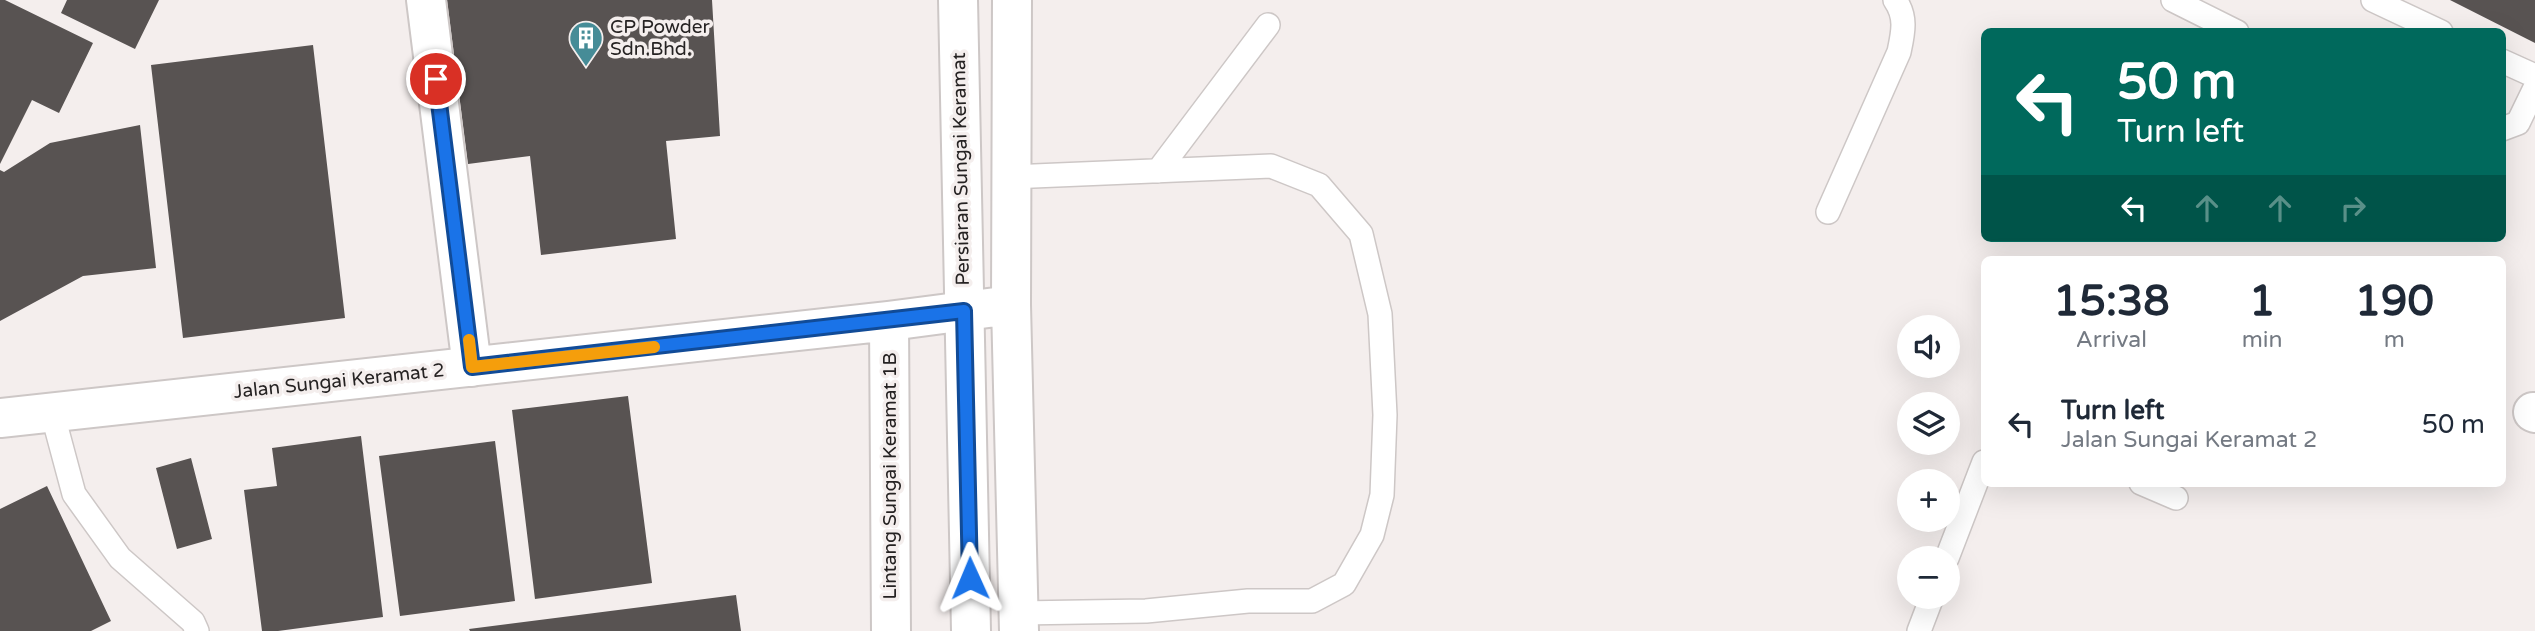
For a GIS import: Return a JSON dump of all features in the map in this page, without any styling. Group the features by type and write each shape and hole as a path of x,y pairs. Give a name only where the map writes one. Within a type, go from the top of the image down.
{"street":[{"path":"426,0 472,367"},
{"name":"Persiaran Sungai Keramat","path":"958,0 971,631"},
{"path":"1012,0 1011,304 1019,622"},
{"name":"Jalan Sungai Keramat 2","path":"0,418 889,321 1011,304"},
{"name":"Lintang Sungai Keramat 1B","path":"889,321 891,631"}],"lane":[{"path":"1828,212 1899,52 1904,25 1901,8 1895,0"},
{"path":"2173,0 2229,28"},
{"path":"2374,0 2433,28"},
{"path":"1158,171 1268,25"},
{"path":"2506,63 2535,76"},
{"path":"2506,128 2518,123 2535,88"},
{"path":"1012,177 1271,166 1319,185 1360,234 1380,314 1384,402 1382,495 1372,535 1344,584 1312,601 1248,601 1019,622"},
{"path":"52,412 74,494 120,558 193,622 197,631"},
{"path":"1952,546 1981,470"},
{"path":"2150,487 2176,498"},
{"path":"1919,631 1927,609"}],"building":[{"path":"0,0 93,43 59,113 32,100 0,164"},
{"path":"67,0 159,0 135,49 61,13"},
{"name":"CP Powder Sdn.Bhd.","path":"447,0 712,0 720,136 666,141 676,239 541,255 530,156 468,164"},
{"path":"2450,0 2535,0 2535,43"},
{"path":"313,45 345,318 183,338 151,65"},
{"path":"140,125 156,268 83,276 0,321 0,170 4,172 50,143"},
{"path":"628,396 652,583 535,599 512,410"},
{"path":"361,436 383,617 262,631 244,490 277,486 272,448"},
{"path":"495,441 515,601 400,616 379,456"},
{"path":"191,458 212,539 177,549 156,468"},
{"path":"47,486 111,621 91,631 0,631 0,509"},
{"path":"736,595 741,631 469,629"}],"slow traffic":[{"path":"469,340 472,367 654,347"}],"place":[{"name":"CP Powder Sdn.Bhd.","path":"586,68"}],"route":[{"path":"436,79 472,367 964,311 970,578"}]}
